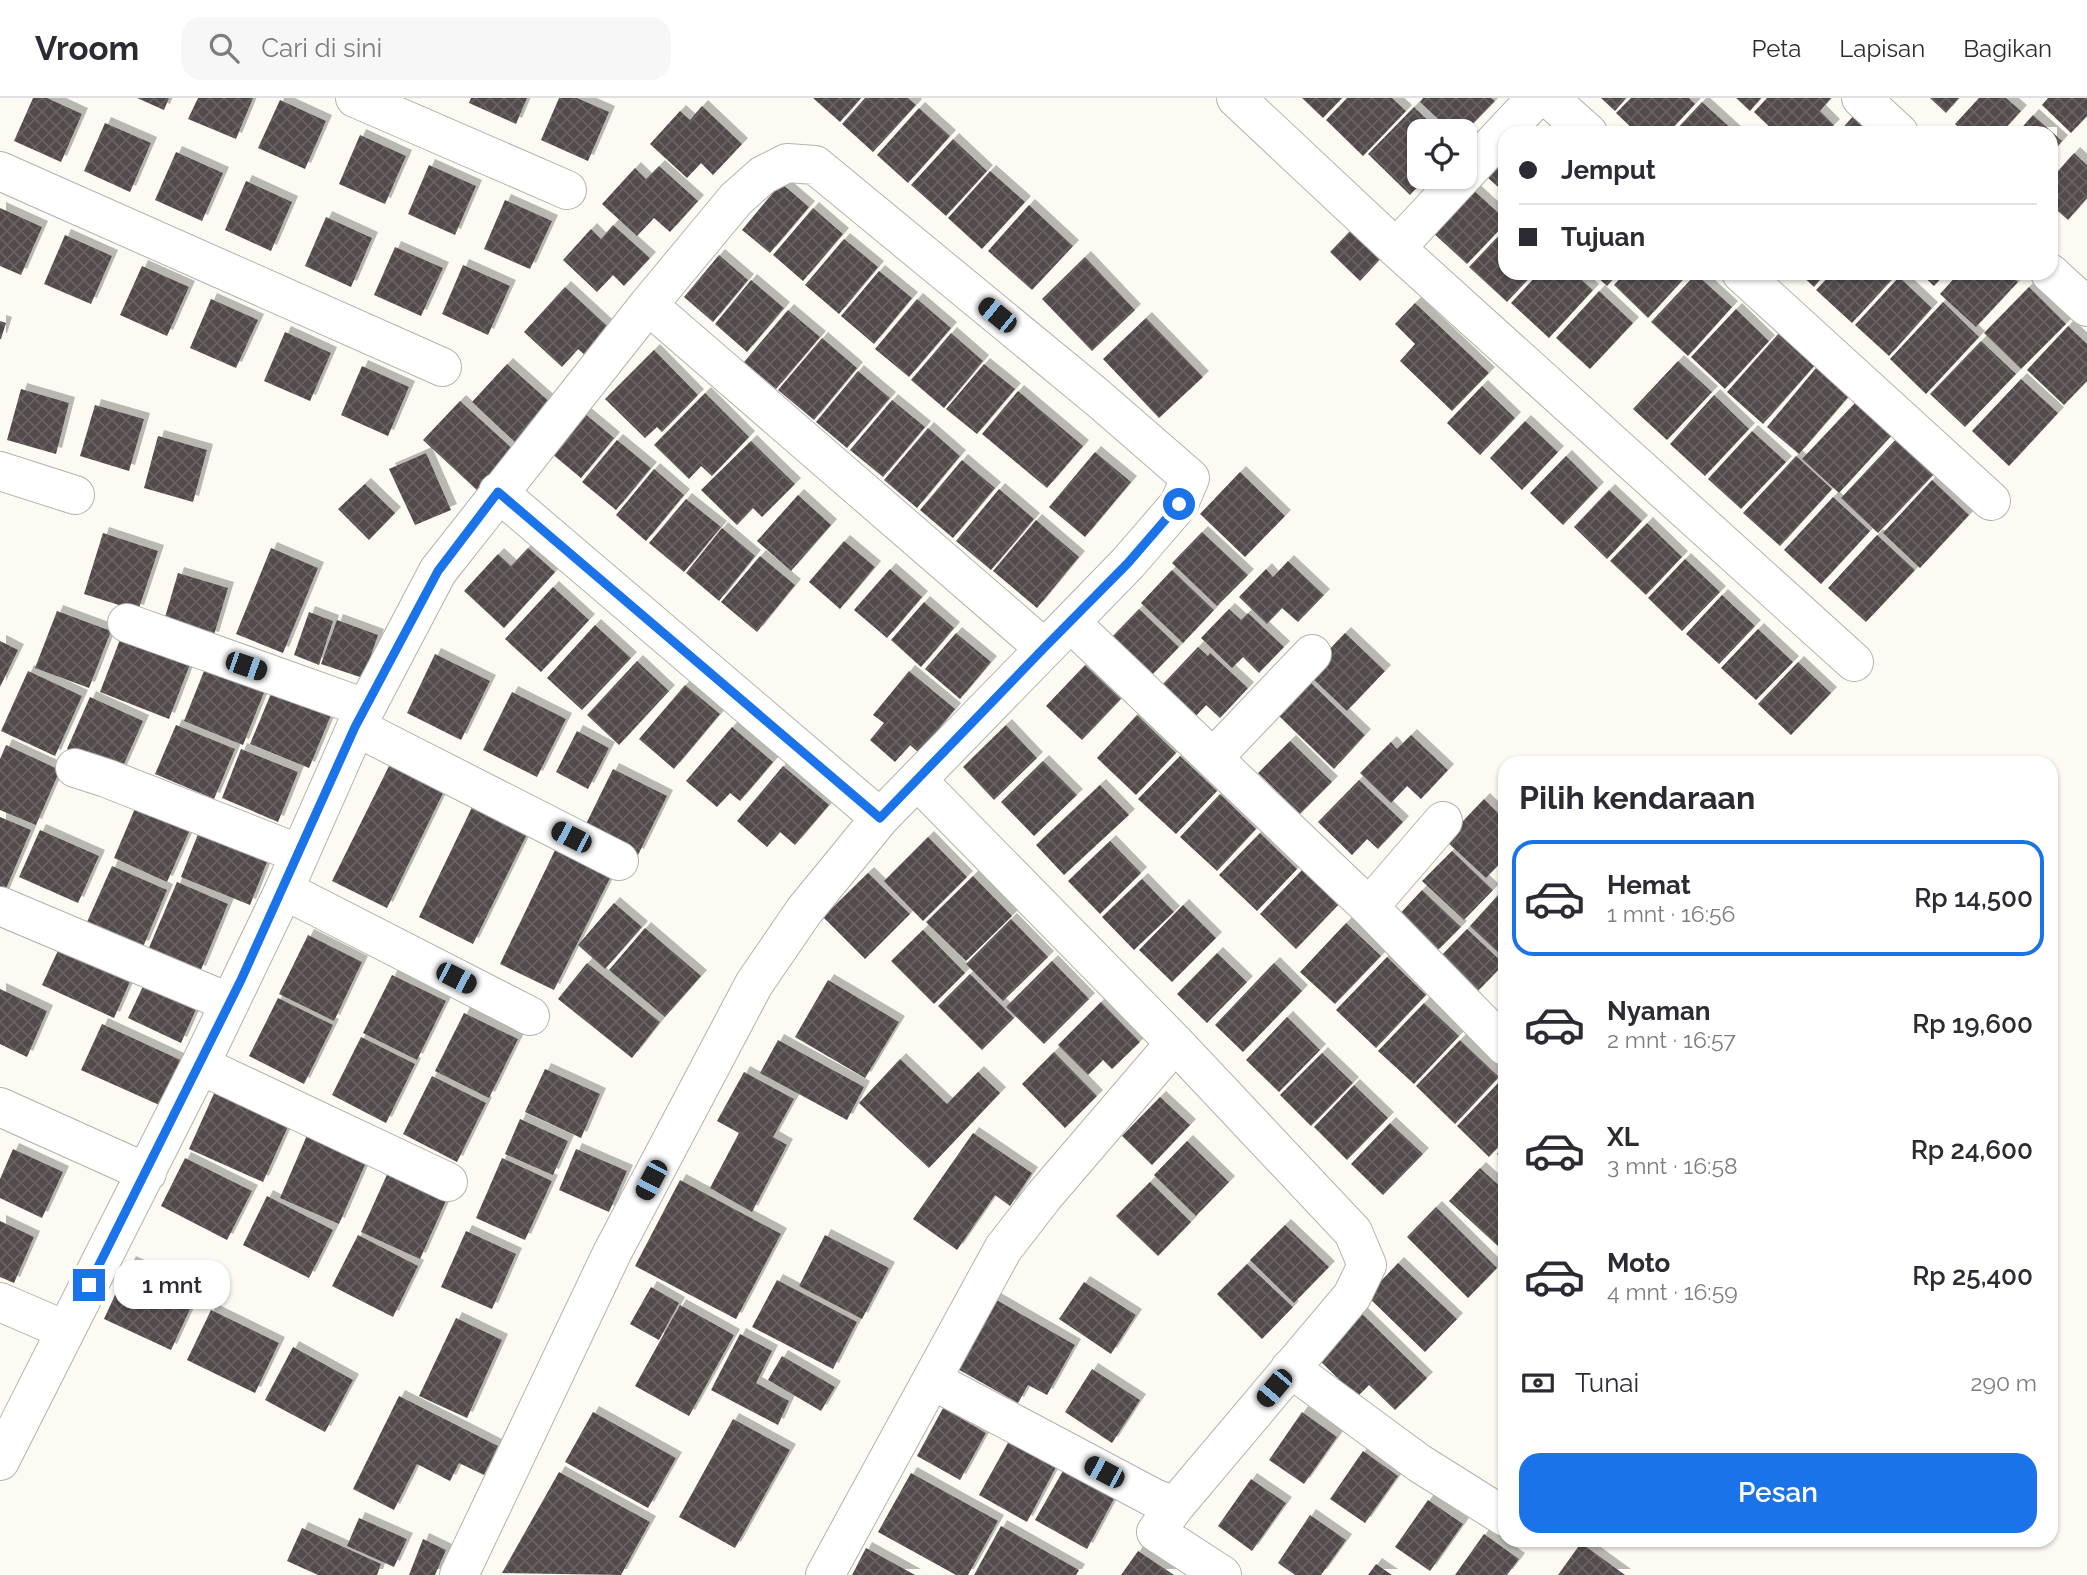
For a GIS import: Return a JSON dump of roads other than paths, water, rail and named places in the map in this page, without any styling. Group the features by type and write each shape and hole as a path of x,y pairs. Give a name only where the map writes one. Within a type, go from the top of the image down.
{"street":[{"path":"355,98 567,190"},
{"path":"1236,98 1396,248 1854,662"},
{"path":"1510,126 1536,98"},
{"path":"1549,98 1580,126"},
{"path":"1861,98 1891,126"},
{"path":"1477,161 1498,139"},
{"path":"0,1461 200,1065 284,890 360,718 438,571 498,492 736,199 763,175 787,163 815,165 1098,398 1189,478 1179,504 880,818 804,911 754,984 612,1253 459,1575"},
{"path":"0,171 442,367"},
{"path":"1396,248 1451,189"},
{"path":"1749,280 1991,501"},
{"path":"2058,280 2087,307"},
{"path":"648,305 1213,758 1370,907 1498,1039"},
{"path":"0,471 75,495"},
{"path":"498,492 880,818"},
{"path":"127,624 360,718 619,862"},
{"path":"1213,758 1312,654"},
{"path":"75,768 300,854"},
{"path":"918,781 1175,1043 1353,1232 1367,1265 1352,1296 1156,1532 1222,1575"},
{"path":"1370,907 1443,821"},
{"path":"284,890 530,1016"},
{"path":"0,906 230,1003"},
{"path":"825,1575 1003,1249 1044,1196 1175,1043"},
{"path":"200,1065 448,1182"},
{"path":"0,1107 147,1173"},
{"path":"0,1302 65,1330"},
{"path":"1290,1368 1419,1463 1498,1513"},
{"path":"932,1380 1154,1498 1175,1506"}]}
